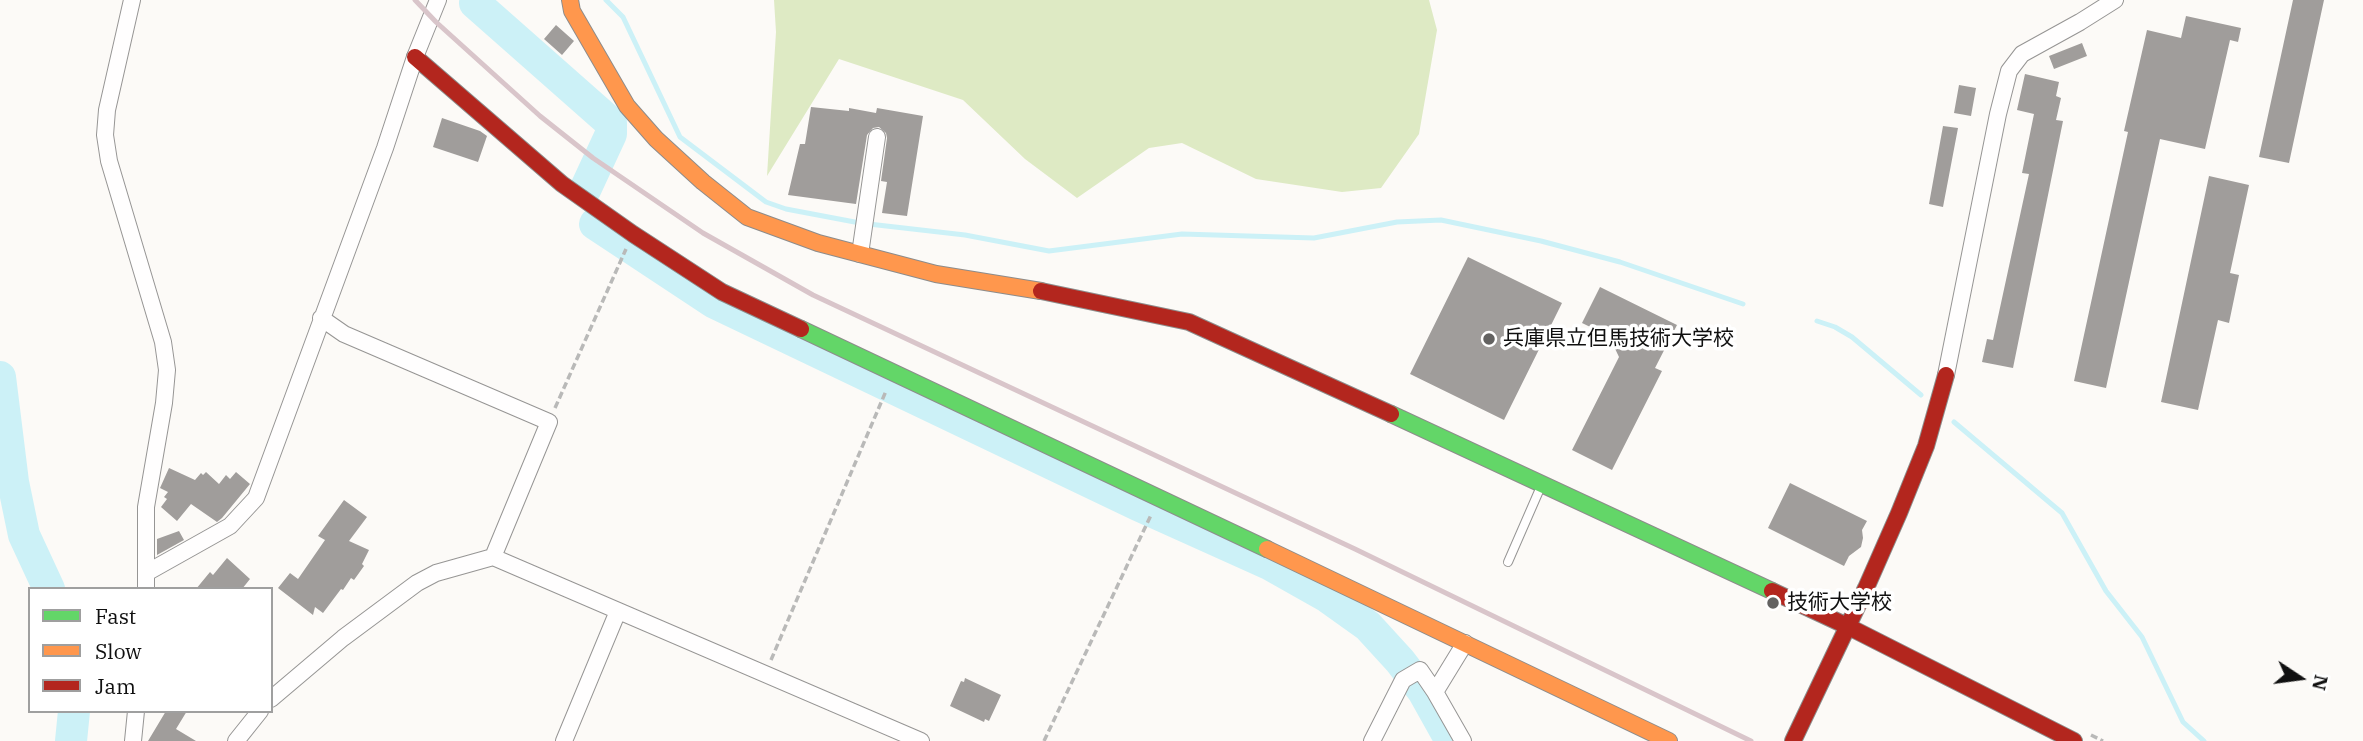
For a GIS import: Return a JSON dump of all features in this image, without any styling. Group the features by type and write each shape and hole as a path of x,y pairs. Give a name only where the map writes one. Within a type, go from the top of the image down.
{"street":[{"path":"132,0 107,110 105,135 109,161 163,342 167,369 164,403 146,507 146,587"},
{"path":"148,572 230,527 257,498 385,148 415,57 438,0"},
{"path":"570,0 572,11 628,106 656,139 747,217 818,243 936,274 1066,295 1189,322 1847,626 2074,741"},
{"path":"1793,741 1871,576 1926,446 1946,374 2009,71 2022,54 2115,0"},
{"path":"415,57 562,184 722,292 1669,741"},
{"path":"860,254 877,136"},
{"path":"321,318 344,334 550,422 494,557"},
{"path":"273,697 343,638 417,583 436,573 494,557 921,741"},
{"path":"564,741 618,611"},
{"path":"1435,692 1465,643"},
{"path":"1372,741 1410,676 1420,670 1463,741"},
{"path":"133,741 136,713"},
{"path":"236,741 258,713"}],"lane":[{"path":"1508,562 1542,484"}],"path":[{"path":"550,422 625,252"},
{"path":"765,675 885,392"},
{"path":"1044,741 1149,519"}],"green space":[{"path":"774,0 1429,0 1437,30 1419,134 1381,188 1342,192 1256,179 1182,143 1149,148 1077,198 1025,159 963,100 839,59 767,176 776,32"}],"building":[{"path":"2293,0 2324,0 2289,163 2259,157"},
{"path":"2186,16 2241,28 2238,42 2230,40 2205,149 2160,139 2106,388 2074,381 2128,132 2124,131 2147,30 2181,38"},
{"path":"556,25 574,41 562,55 544,39"},
{"path":"2082,43 2087,56 2054,69 2049,56"},
{"path":"2025,74 2059,82 2056,96 2061,98 2056,120 2063,121 2013,368 1982,362 1987,339 1993,340 2029,174 2022,173 2034,114 2017,110"},
{"path":"1959,85 1976,88 1971,116 1954,113"},
{"path":"811,107 849,111 849,108 876,113 877,108 923,116 907,216 882,213 887,182 881,181 887,138 886,133 879,127 873,128 867,135 856,204 788,195 800,144 805,144"},
{"path":"442,118 487,136 478,162 433,147"},
{"path":"1943,126 1958,128 1943,207 1929,204"},
{"path":"2209,176 2249,185 2230,273 2239,275 2229,323 2218,320 2198,410 2161,402"},
{"path":"1468,257 1562,303 1504,420 1410,374"},
{"path":"1600,287 1677,325 1655,368 1662,371 1612,470 1572,450 1619,357 1609,336 1582,323"},
{"path":"169,468 195,480 201,473 203,475 206,472 219,484 226,475 230,479 236,472 250,484 217,522 191,504 177,521 161,507 168,492 160,488"},
{"path":"1790,483 1867,521 1862,530 1861,547 1849,556 1844,566 1768,528"},
{"path":"344,500 367,517 349,541 369,550 362,564 364,566 354,580 351,578 323,613 315,607 313,615 278,588 290,573 298,579 325,540 318,536"},
{"path":"179,531 184,540 157,555 157,539"},
{"path":"227,558 250,579 244,587 198,587 210,572 213,575"},
{"path":"965,678 1001,695 989,721 985,719 984,722 950,706 961,681 964,682"},
{"path":"165,713 186,713 176,729 196,741 148,741"}],"waterway":[{"path":"606,0 623,17 680,137 766,202 786,209 860,223 965,235 1049,251 1182,234 1314,238 1397,222 1441,220 1541,241 1620,262 1743,304"},
{"path":"475,3 611,123 611,134 585,190"},
{"path":"595,224 713,302 1138,505 1271,565 1326,596 1368,626 1400,661 1423,691 1451,741"},
{"path":"1817,321 1852,337 1921,395"},
{"path":"0,377 13,482 24,535 48,587"},
{"path":"1954,422 2062,513 2106,591 2142,637 2183,722 2204,741"},
{"path":"71,741 74,713"}],"railway":[{"path":"415,0 540,116 593,158 703,233 813,295 1355,549 1751,741"}],"traffic: fast":[{"path":"801,329 1267,549"},
{"path":"1391,414 1772,591"}],"traffic: slow":[{"path":"570,0 572,11 627,106 656,139 747,217 818,243 936,274 1041,291"},
{"path":"1267,549 1669,741"}],"traffic: jam":[{"path":"415,57 562,184 722,292 801,329"},
{"path":"1041,291 1189,322 1391,414"},
{"path":"1793,741 1899,513 1926,446 1946,375"},
{"path":"1772,591 2074,741"}],"place":[{"name":"兵庫県立但馬技術大学校","path":"1489,339"},
{"name":"技術大学校","path":"1773,603"}]}
